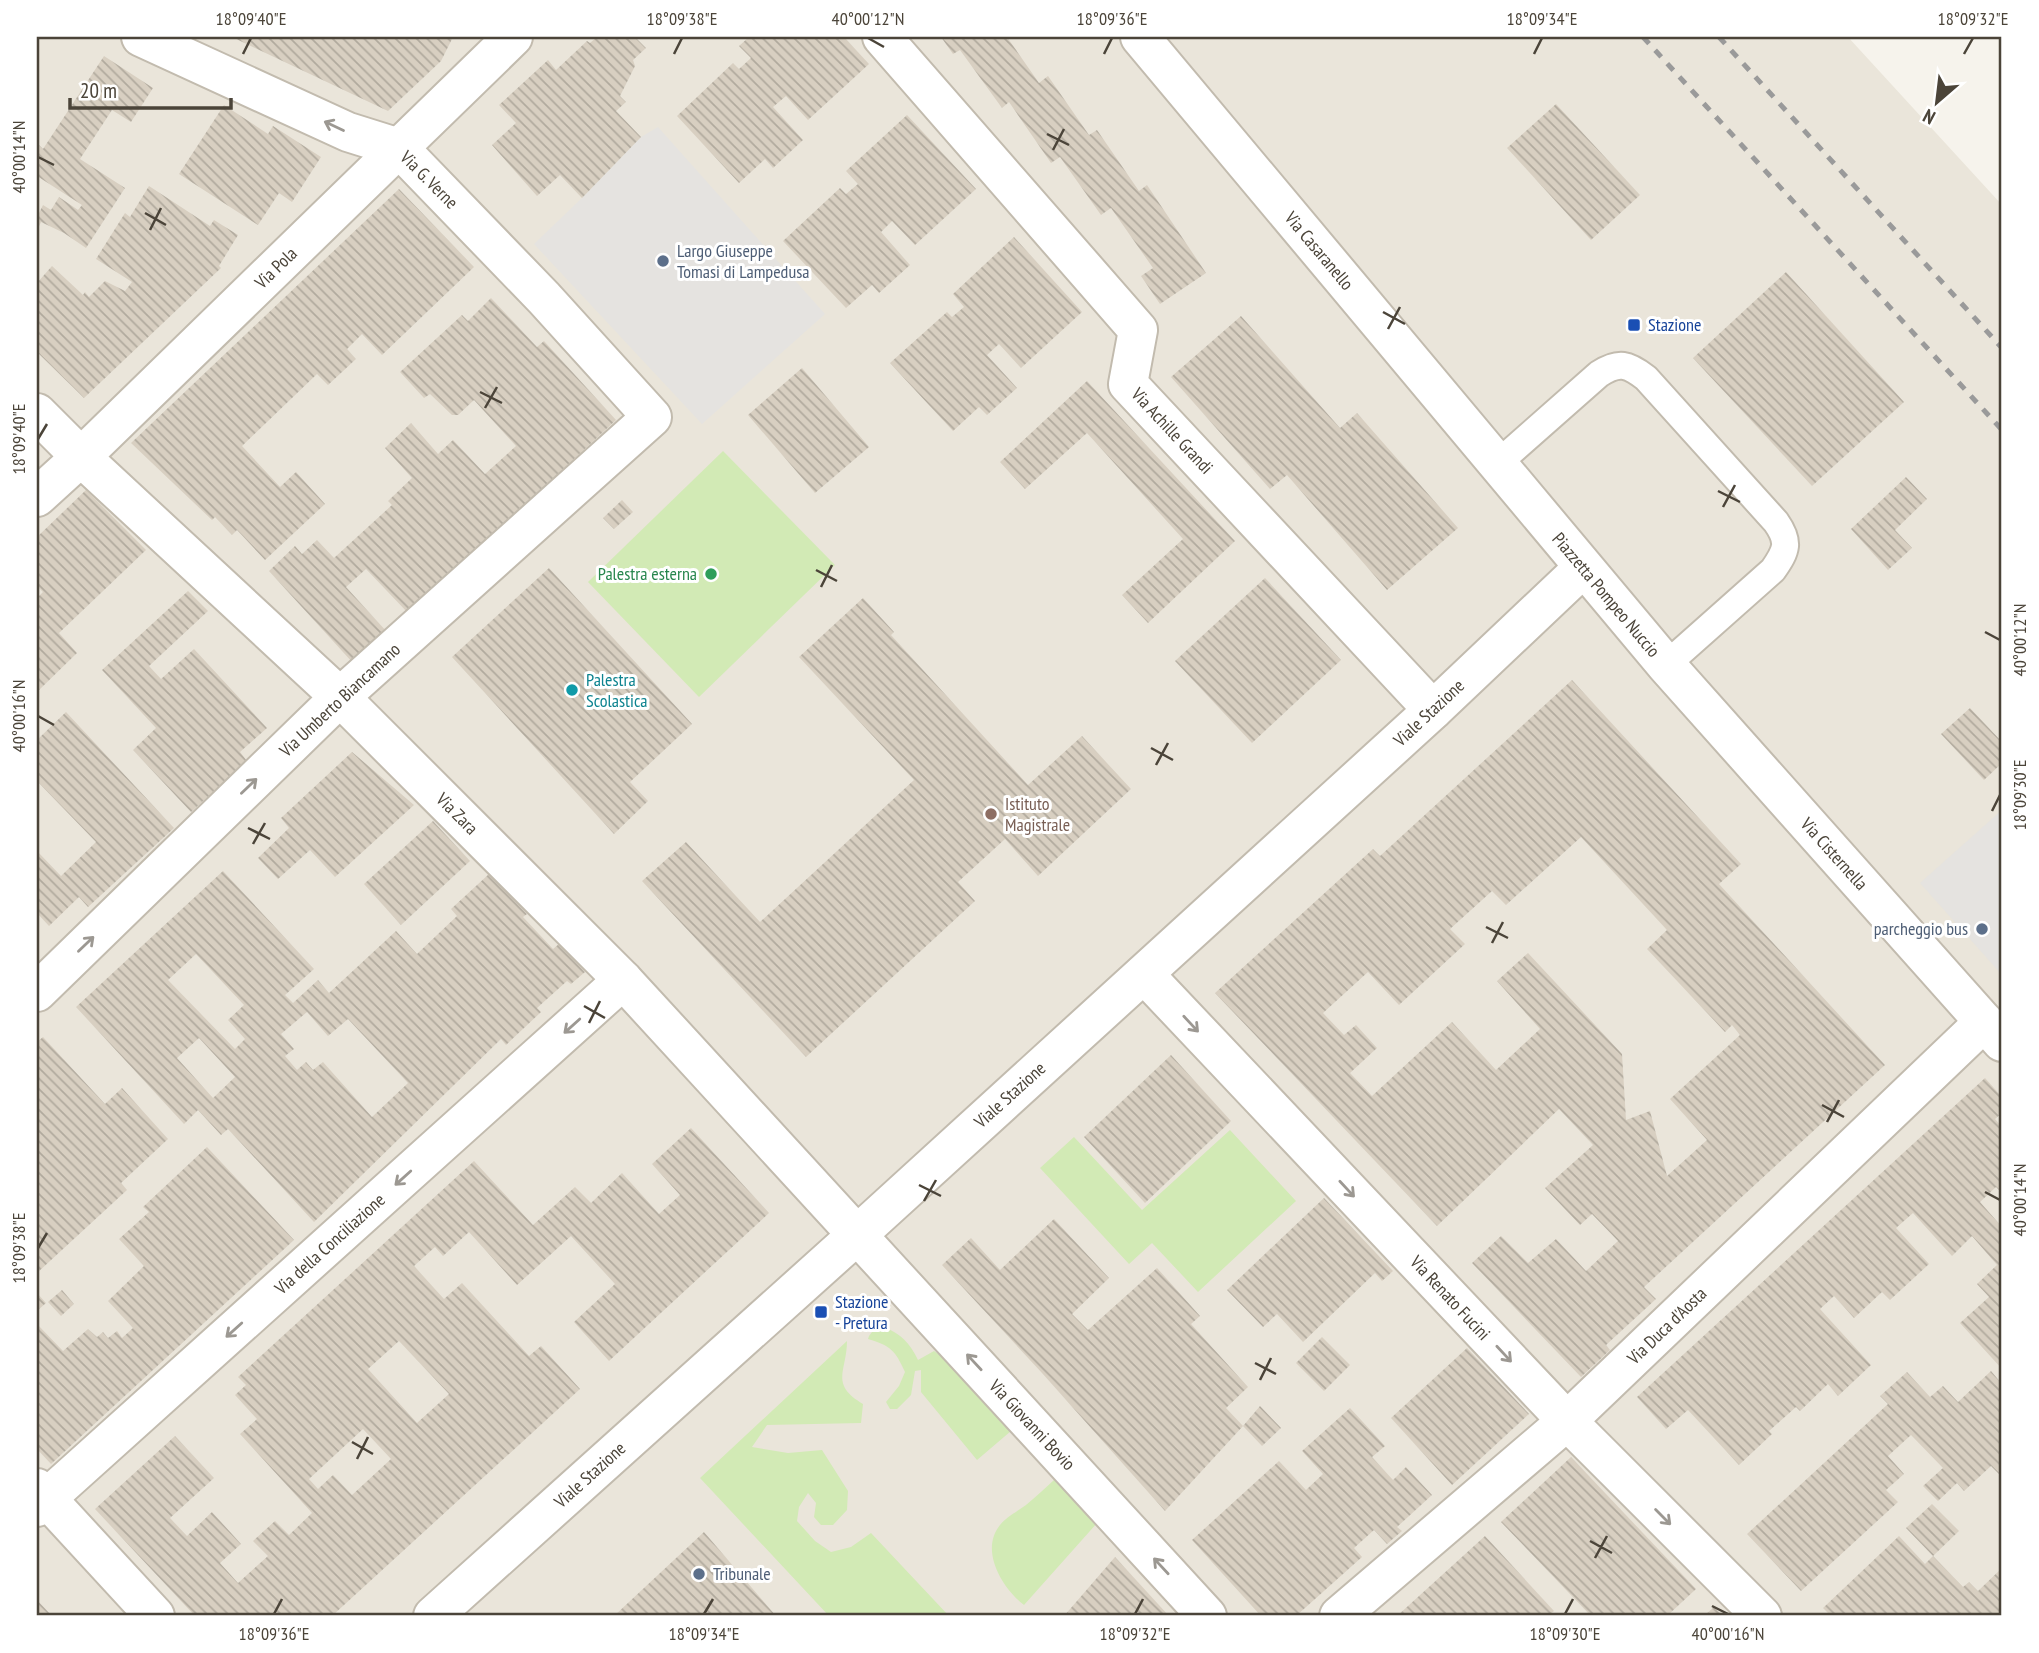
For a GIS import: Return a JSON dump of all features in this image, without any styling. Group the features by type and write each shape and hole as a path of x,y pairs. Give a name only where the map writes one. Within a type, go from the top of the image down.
{"street":[{"name":"Via G. Verne","path":"141,37 348,132 399,148 544,298 652,417"},
{"name":"Via Pola","path":"37,497 513,37"},
{"name":"Via Achille Grandi","path":"882,37 1138,330 1128,384 1433,710"},
{"name":"Via Casaranello","path":"1140,37 1497,464"},
{"name":"Via Zara","path":"37,413 340,697 623,980 857,1235"},
{"name":"Via Umberto Biancamano","path":"37,992 340,697 652,417"},
{"name":"Piazzetta Pompeo Nuccio","path":"1497,464 1665,666"},
{"name":"Viale Stazione","path":"433,1616 1144,974 1433,710 1583,568"},
{"name":"Via Cisternella","path":"1665,666 1993,1032"},
{"name":"Via Renato Fucini","path":"1144,974 1567,1421 1762,1616"},
{"name":"Via della Conciliazione","path":"40,1498 623,980"},
{"name":"Via Duca d'Aosta","path":"1339,1616 1567,1421 1993,1032"},
{"name":"Via Giovanni Bovio","path":"857,1235 1207,1616"},
{"path":"40,1498 155,1616"}],"lane":[{"name":"Piazzetta Pompeo Nuccio","path":"1497,464 1599,374 1610,367 1623,365 1635,369 1646,378 1776,522 1784,533 1786,544 1782,557 1773,570 1665,666"}],"shaded area":[{"path":"37,37 1848,37 2002,205 2002,1616 37,1616"},
{"name":"Largo Giuseppe Tomasi di Lampedusa","path":"658,127 825,314 702,424 534,244 641,137"},
{"name":"parcheggio bus","path":"2002,810 2002,975 1920,883"}],"green space":[{"name":"Palestra esterna","path":"723,451 835,565 699,697 588,582"},
{"path":"1230,1130 1296,1201 1198,1292 1152,1243 1129,1264 1040,1168 1074,1137 1142,1210"},
{"path":"884,1327 904,1340 918,1360 934,1351 947,1360 1011,1431 977,1460 921,1392 921,1370 915,1371 911,1395 897,1409 890,1409 886,1402 899,1386 905,1372 891,1350 868,1339 875,1328"},
{"path":"847,1341 843,1383 846,1390 863,1404 861,1423 767,1425 752,1447 788,1453 822,1450 848,1491 847,1510 833,1525 821,1525 814,1517 816,1503 808,1493 799,1507 797,1521 815,1541 831,1552 851,1547 871,1533 949,1616 829,1616 700,1478"},
{"path":"1054,1480 1098,1522 1024,1605 1008,1589 996,1569 992,1546 994,1535 1005,1519 1026,1505"}],"building":[{"path":"232,37 453,37 441,61 388,111"},
{"path":"597,37 635,37 646,48 633,60 635,66 620,96 626,102 616,111 641,137 582,198 560,175 537,196 492,145 516,123 499,105 548,60 556,70 587,41 590,43"},
{"path":"749,37 844,37 869,64 808,120 786,96 773,107 803,140 773,168 765,159 739,183 677,116 733,63 739,69 751,58 739,46"},
{"path":"941,37 1007,37 1039,83 1048,76 1089,135 1097,130 1139,191 1147,185 1206,273 1160,304 1141,276 1153,268 1111,208 1101,215 1060,157 1051,163 1009,102 1002,108 960,50 953,54"},
{"path":"104,56 153,88 131,122 112,110 80,159 125,188 86,248 41,222 37,231 37,217 43,205 51,210 59,197 78,210 82,205 37,176 37,143 43,149"},
{"path":"1556,104 1640,195 1591,240 1507,148"},
{"path":"224,105 268,134 273,126 321,157 292,202 279,193 258,225 179,174"},
{"path":"907,115 976,189 915,245 892,221 881,232 910,265 879,293 872,285 846,308 783,241 840,188 846,194 858,184 846,171"},
{"path":"149,186 210,226 214,220 238,235 219,266 221,268 84,398 37,352 37,283 52,266 83,295 85,292 89,297 105,281 125,291 132,282 96,259 125,213 130,217"},
{"path":"399,189 474,267 382,355 362,334 347,349 356,359 328,385 317,374 242,446 280,487 296,472 325,504 265,560 237,530 232,535 215,517 212,520 131,443"},
{"path":"1014,237 1082,312 1021,368 999,344 987,355 1017,388 987,415 979,407 953,431 890,363 947,312 952,317 964,307 953,294"},
{"path":"1786,272 1904,402 1812,486 1693,358"},
{"path":"491,298 537,347 544,341 616,420 408,613 366,569 346,587 387,632 353,663 269,571 295,546 302,554 317,540 334,558 392,505 388,501 412,478 385,448 411,423 438,454 453,440 485,474 516,446 474,400 458,415 452,415 430,394 424,398 400,372 462,315 468,321"},
{"path":"1241,316 1340,428 1357,413 1458,528 1387,590 1287,475 1270,489 1171,377"},
{"path":"802,368 869,447 815,493 748,415"},
{"path":"1087,381 1235,541 1148,623 1122,595 1183,539 1087,433 1025,489 1000,462"},
{"path":"1906,477 1927,499 1895,530 1912,548 1888,570 1851,529"},
{"path":"86,490 146,550 59,633 77,653 37,692 37,598 43,592 37,586 37,537"},
{"path":"622,500 633,512 614,529 603,518"},
{"name":"Palestra Scolastica","path":"549,568 692,724 630,782 648,801 614,834 452,657"},
{"path":"1265,578 1341,660 1252,743 1175,661"},
{"path":"188,591 208,611 149,666 161,679 194,649 267,728 240,752 247,761 191,812 133,750 156,728 102,670"},
{"name":"Istituto Magistrale","path":"863,598 894,632 891,635 1028,785 1082,736 1131,789 1038,876 1005,839 958,882 975,901 806,1057 642,881 686,842 760,922 914,780 799,657"},
{"path":"1572,680 1741,864 1719,884 1885,1065 1644,1287 1656,1299 1606,1345 1610,1350 1581,1377 1472,1263 1501,1236 1528,1263 1556,1239 1586,1271 1618,1241 1592,1214 1580,1225 1545,1188 1593,1145 1559,1109 1437,1226 1215,993 1373,849 1380,856","holes":["1581,837 1667,930 1647,949 1725,1032 1732,1025 1740,1035 1670,1099 1707,1140 1667,1176 1650,1111 1626,1120 1622,1054 1528,953 1497,981 1540,1029 1496,1070 1452,1022 1372,1096 1350,1073 1377,1048 1356,1025 1344,1035 1323,1013 1368,972 1399,1005 1465,944 1450,929 1492,891 1506,905"]},
{"path":"1970,708 2002,742 2002,763 1984,780 1941,734"},
{"path":"66,712 174,828 88,907 79,897 49,926 37,913 37,851 61,876 96,842 37,781 37,740"},
{"path":"352,752 414,805 335,877 310,850 278,879 258,858 289,828 281,818"},
{"path":"433,821 470,861 401,925 364,884"},
{"path":"223,871 314,969 285,995 293,1003 318,980 329,993 396,931 417,954 457,916 451,909 489,874 527,914 523,917 553,949 559,944 585,972 571,984 567,981 537,1008 541,1012 506,1045 501,1039 314,1222 228,1129 221,1135 198,1110 184,1124 76,1007","holes":["196,954 244,1005 228,1020 245,1039 235,1049 168,980","307,1012 328,1036 348,1019 408,1083 372,1117 323,1062 313,1070 306,1062 297,1070 285,1056 294,1049 281,1034","199,1038 235,1077 213,1098 177,1058"]},
{"path":"43,1037 105,1104 122,1088 168,1139 121,1183 127,1190 37,1273 37,1042"},
{"path":"1171,1055 1231,1121 1145,1203 1084,1137"},
{"path":"1985,1078 2002,1097 2002,1113 1995,1119 2002,1127 2002,1193 1996,1187 1980,1202 2002,1227 2002,1369 1960,1323 1989,1297 1977,1284 1997,1265 1972,1236 1952,1256 1913,1213 1896,1228 1929,1264 1890,1300 1882,1292 1854,1318 1834,1296 1820,1309 1871,1365 1838,1396 1828,1384 1800,1411 1796,1407 1769,1431 1772,1434 1739,1465 1688,1410 1666,1429 1637,1397"},
{"path":"691,1128 769,1213 609,1361 574,1322 615,1284 571,1236 517,1285 469,1232 443,1256 435,1247 414,1266 444,1299 462,1283 529,1356 541,1346 580,1389 332,1616 195,1616 95,1509 175,1436 214,1478 170,1518 187,1536 212,1512 241,1544 220,1563 238,1583 268,1556 253,1541 275,1521 289,1535 312,1513 240,1434 257,1419 235,1395 246,1385 238,1377 474,1161 533,1225 575,1187 591,1203 622,1173 659,1214 680,1195 652,1164","holes":["399,1341 449,1394 417,1423 368,1369","363,1429 391,1459 352,1495 333,1475 318,1489 309,1479"]},
{"path":"207,1147 294,1240 51,1464 37,1449 37,1324 63,1351 88,1329 97,1337 103,1332 108,1338 117,1331 122,1338 133,1328 108,1301 144,1266 119,1239 149,1212 143,1207"},
{"path":"1324,1198 1393,1271 1382,1281 1375,1273 1303,1342 1277,1314 1263,1327 1227,1290"},
{"path":"1054,1219 1109,1278 1072,1314 1088,1330 1157,1268 1200,1316 1191,1324 1248,1387 1226,1408 1243,1426 1165,1511 942,1265 971,1238 1000,1270"},
{"path":"62,1290 74,1304 61,1316 48,1302"},
{"path":"37,1293 46,1303 37,1311"},
{"path":"1322,1337 1350,1365 1324,1391 1296,1363"},
{"path":"1467,1348 1529,1414 1452,1485 1391,1418"},
{"path":"1991,1371 2002,1384 2002,1477 1991,1466 1964,1491 1957,1483 1938,1501 1923,1486 1943,1468 1911,1435 1888,1456 1904,1474 1886,1490 1898,1502 1801,1591 1747,1534 1888,1404 1880,1396 1907,1372 1930,1397 1943,1386 1958,1402"},
{"path":"1260,1406 1281,1428 1262,1446 1243,1426"},
{"path":"1350,1408 1385,1446 1372,1457 1393,1480 1406,1467 1432,1495 1397,1527 1402,1531 1387,1544 1374,1530 1354,1548 1362,1557 1296,1616 1261,1616 1192,1540 1279,1461 1306,1490 1323,1474 1302,1451"},
{"path":"1571,1457 1696,1589 1667,1616 1591,1616 1501,1522"},
{"path":"1932,1504 1959,1531 1933,1556 1906,1528"},
{"name":"Tribunale","path":"704,1532 776,1616 614,1616"},
{"path":"1485,1536 1554,1611 1548,1616 1397,1616"},
{"path":"1899,1536 1925,1564 1933,1556 1963,1587 1969,1582 1978,1591 2002,1568 2002,1616 1831,1616 1823,1608"},
{"path":"1115,1557 1169,1616 1064,1616"},
{"path":"37,1600 52,1616 37,1616"},
{"path":"1714,1607 1723,1616 1704,1616"}],"railway":[{"path":"1643,37 2002,430"},
{"path":"1719,37 2002,348"}],"place":[{"name":"Largo Giuseppe Tomasi di Lampedusa","path":"663,261"},
{"name":"Stazione","path":"1634,325"},
{"name":"Palestra esterna","path":"711,574"},
{"name":"Palestra Scolastica","path":"572,690"},
{"name":"Istituto Magistrale","path":"991,814"},
{"name":"parcheggio bus","path":"1982,929"},
{"name":"Stazione - Pretura","path":"821,1312"},
{"name":"Tribunale","path":"699,1574"}]}
